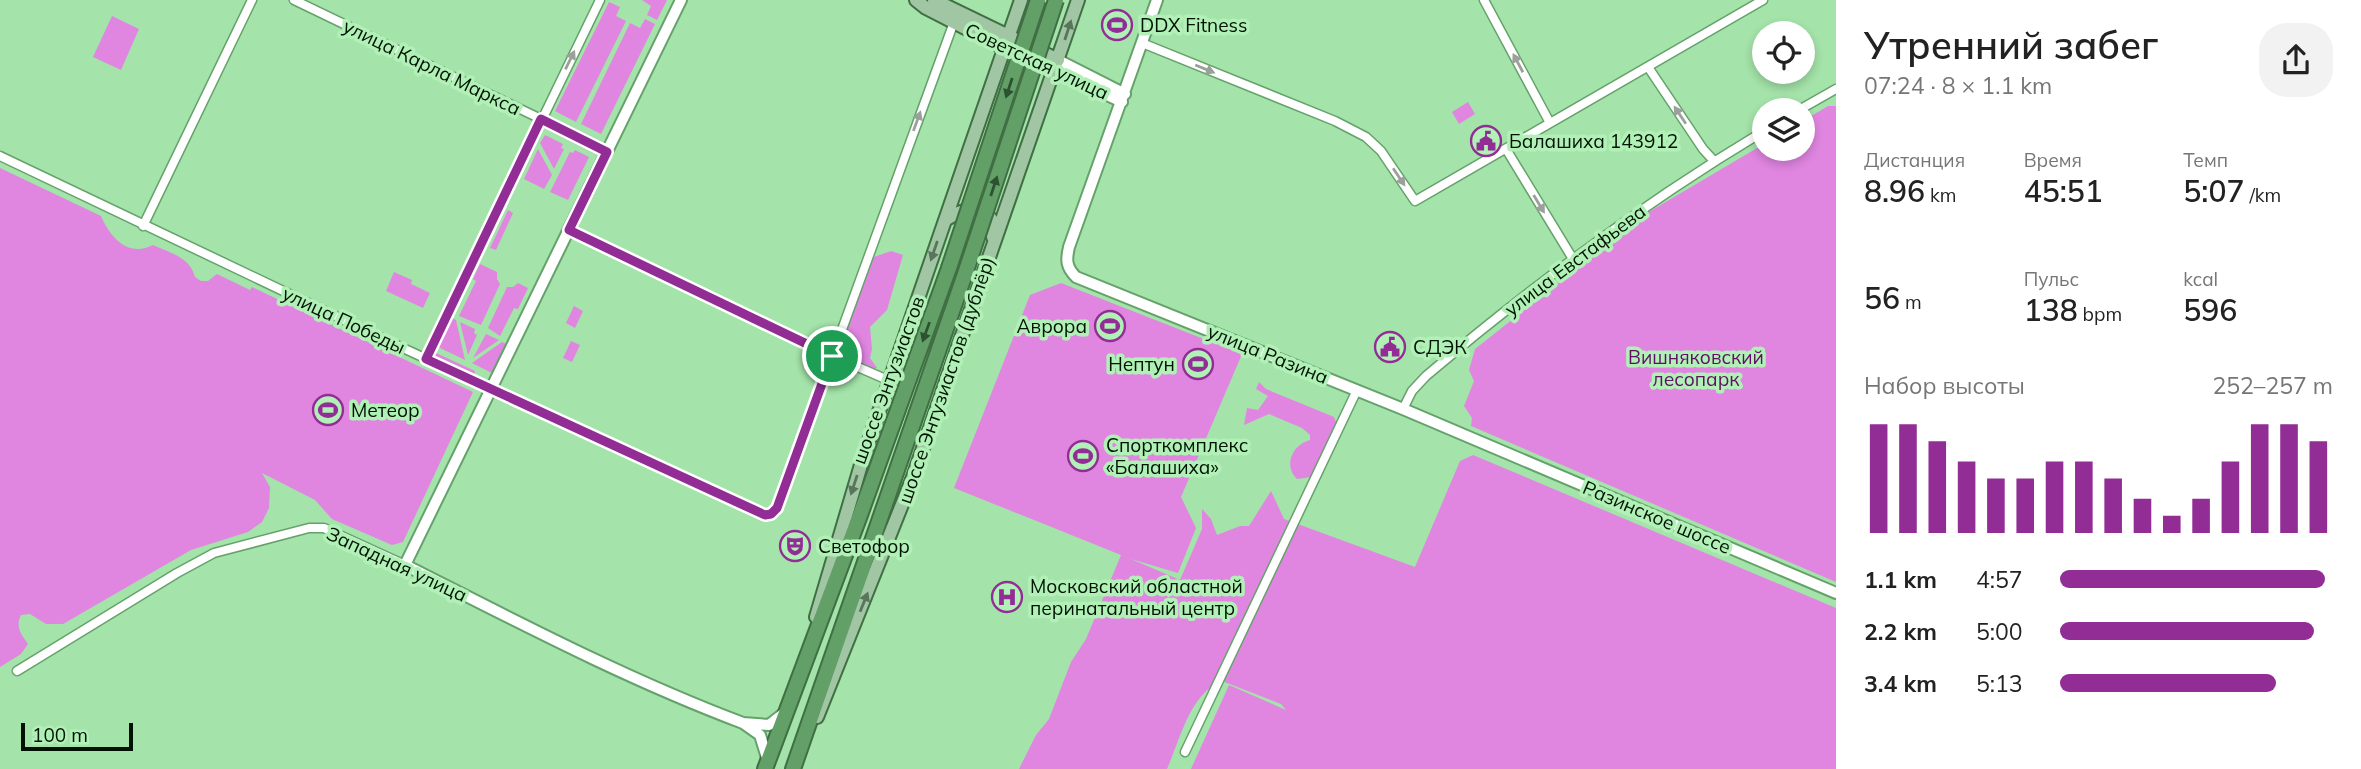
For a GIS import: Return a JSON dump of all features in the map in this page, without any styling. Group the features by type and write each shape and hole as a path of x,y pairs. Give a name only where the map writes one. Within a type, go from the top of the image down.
{"highway":[{"name":"шоссе Энтузиастов","path":"767,765 949,268 1038,0"},
{"name":"шоссе Энтузиастов","path":"796,762 965,274 1056,0"}],"main road":[{"name":"Советская улица","path":"916,0 957,12"},
{"name":"Советская улица","path":"934,0 1007,42 1056,66"},
{"path":"801,669 845,516 1021,0"},
{"name":"шоссе Энтузиастов (дублёр)","path":"796,762 833,681 913,477 1077,0"},
{"path":"945,220 964,210 983,212 993,225 993,244"}],"street":[{"path":"143,226 252,0"},
{"path":"426,359 600,0"},
{"path":"405,565 681,0"},
{"path":"1123,98 1157,0"},
{"path":"1484,0 1550,123"},
{"path":"1142,43 1335,121 1366,137 1381,151 1415,201 1763,0"},
{"name":"улица Карла Маркса","path":"298,1 607,152"},
{"path":"832,356 957,12"},
{"name":"Советская улица","path":"1056,66 1123,98"},
{"path":"1648,67 1703,149 1714,161"},
{"path":"1815,101 1836,89"},
{"name":"улица Разина","path":"1123,98 1069,247 1066,260 1069,270 1076,277 1477,440"},
{"name":"улица Евстафьева","path":"1404,409 1412,391 1426,376 1573,259 1642,209 1752,138"},
{"path":"1506,149 1573,259"},
{"name":"улица Победы","path":"0,156 426,359 765,515 771,514 777,508 832,356"},
{"path":"569,230 890,381"},
{"path":"1185,752 1357,390"},
{"name":"Разинское шоссе","path":"1477,440 1836,593"},
{"name":"Западная улица","path":"18,671 214,553 309,528 324,527 613,669 674,697 743,723 761,735 767,765"},
{"name":"Западная улица","path":"743,723 769,725 786,710"}],"green space":[{"path":"642,0 667,0 657,20 647,15 651,6"},
{"path":"609,2 620,7 616,16 626,21 576,122 555,111"},
{"path":"112,16 139,29 121,70 93,57"},
{"path":"645,19 655,24 601,134 581,124 630,23 640,28"},
{"path":"1468,102 1475,114 1459,124 1452,112"},
{"name":"Вишняковский лесопарк","path":"1828,106 1836,106 1836,582 1471,426 1472,418 1464,406 1474,381 1469,370 1475,349 1647,213 1752,151 1752,161 1815,161 1815,114"},
{"path":"545,135 563,144 561,148 564,149 554,169 540,143"},
{"path":"538,149 552,175 544,189 524,179"},
{"path":"575,150 589,157 568,200 550,192 570,152"},
{"path":"0,168 101,216 115,238 128,247 136,249 153,245 184,260 195,277 201,281 208,281 217,274 250,290 252,287 473,392 403,542 392,545 332,519 315,500 262,473 270,487 269,508 262,522 248,532 191,550 63,624 46,624 30,614 21,615 19,627 28,644 21,654 0,667"},
{"path":"508,210 513,213 496,250 490,248"},
{"path":"891,251 903,255 887,310 870,327 870,358 877,368 873,369 838,354 874,257"},
{"path":"480,264 497,272 500,284 481,325 459,316 476,281 473,279"},
{"path":"394,272 412,280 411,284 430,293 423,308 386,291"},
{"path":"518,283 528,288 500,336 488,328 507,287"},
{"path":"1061,283 1242,354 1181,497 1196,528 1178,573 1131,559 1180,580 1202,529 1202,509 1211,519 1217,535 1240,526 1249,526 1271,491 1284,519 1415,567 1460,461 1473,455 1836,608 1836,769 1191,769 1229,685 1286,710 1281,704 1222,681 1211,687 1194,706 1167,769 1019,769 1036,735 1049,719 1071,662 1086,639 1121,555 954,488 1030,295"},
{"path":"574,306 583,311 575,328 566,323"},
{"path":"452,318 456,320 465,360 438,347"},
{"path":"460,322 475,329 474,333 477,335 468,355"},
{"path":"486,334 499,340 473,358"},
{"path":"571,341 580,345 572,362 563,358"},
{"path":"502,342 506,344 492,373 472,363"},
{"path":"434,352 475,371 474,375 436,358"},
{"path":"1259,382 1266,389 1334,417 1338,427 1312,477 1297,479 1291,468 1294,451 1310,440 1310,435 1302,428 1269,414 1244,425 1247,408 1258,410 1268,396 1256,389"}],"place":[{"name":"DDX Fitness","path":"1117,25"},
{"name":"Балашиха 143912","path":"1486,141"},
{"name":"Аврора","path":"1110,326"},
{"name":"СДЭК","path":"1390,347"},
{"name":"Нептун","path":"1198,364"},
{"name":"Метеор","path":"328,410"},
{"name":"Спорткомплекс «Балашиха»","path":"1083,456"},
{"name":"Светофор","path":"795,546"},
{"name":"Московский областной перинатальный центр","path":"1007,597"}],"route":[{"path":"541,119 607,152 569,230 832,356 777,508 771,514 765,515 426,359 541,119"}]}
